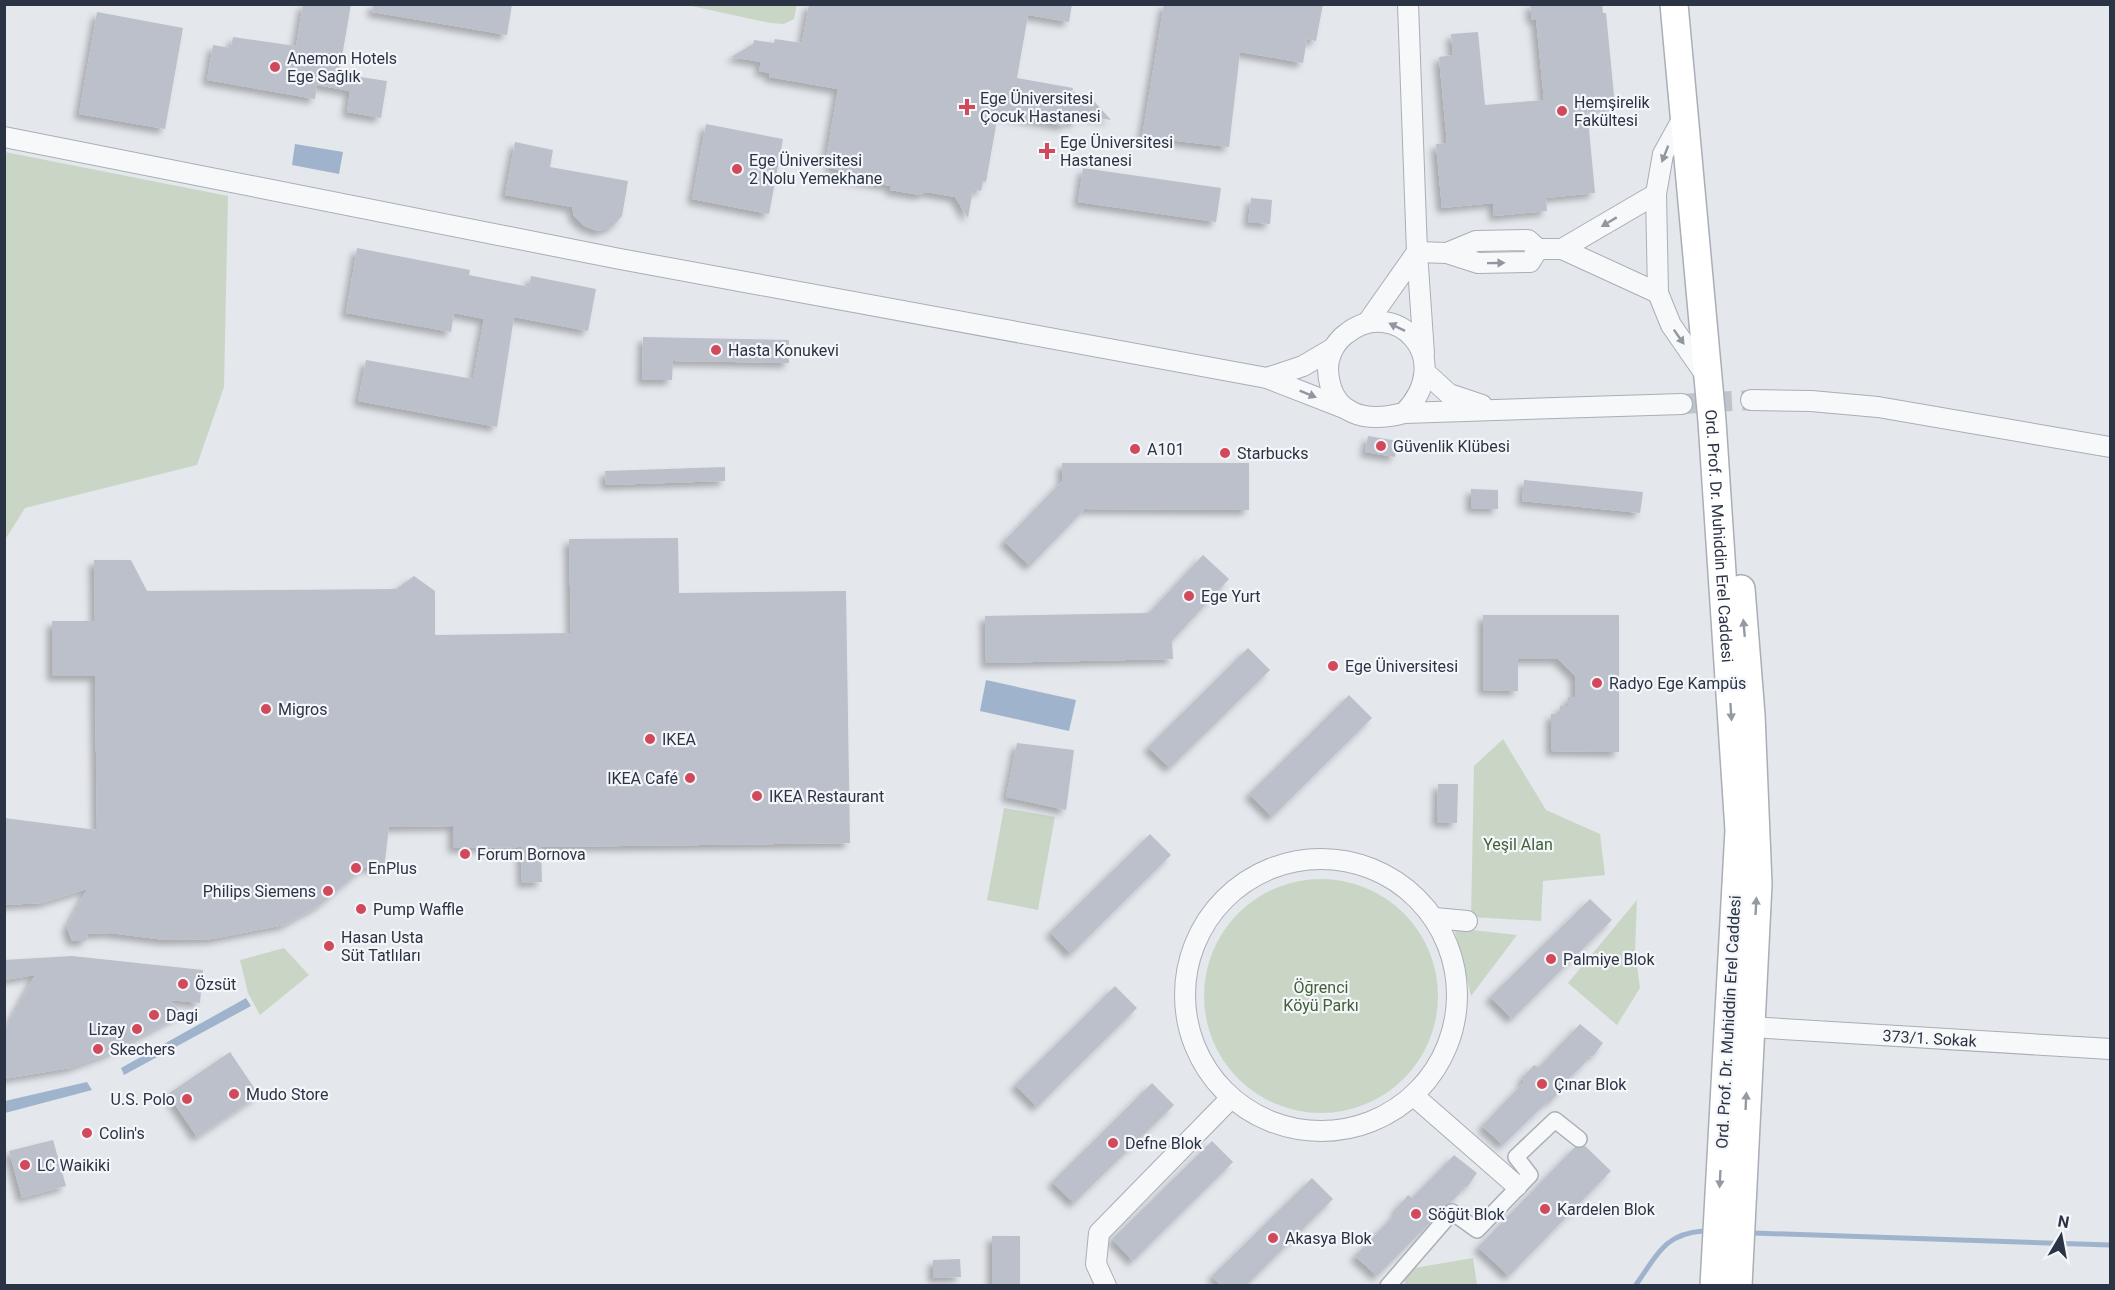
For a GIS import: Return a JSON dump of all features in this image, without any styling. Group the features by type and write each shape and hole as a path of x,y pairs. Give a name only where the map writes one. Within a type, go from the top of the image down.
{"main road":[{"name":"Ord. Prof. Dr. Muhiddin Erel Caddesi","path":"1674,4 1712,421 1739,830 1714,1286"},
{"name":"Ord. Prof. Dr. Muhiddin Erel Caddesi","path":"1693,4 1710,260 1727,423 1756,798 1758,884 1738,1286"}],"street":[{"path":"1404,413 1422,390 1425,365 1417,252 1408,4"},
{"path":"1684,116 1663,154 1656,194 1658,293 1671,326 1707,377"},
{"path":"4,137 620,260 1267,378 1364,418 1380,420 1404,413 1493,409 1682,404"},
{"path":"1562,249 1656,194"},
{"path":"1417,252 1447,253 1476,241 1528,240 1538,249 1562,249 1658,293"},
{"path":"1367,323 1417,252"},
{"path":"1349,410 1336,399 1329,383 1328,366 1332,350 1340,338 1354,327 1367,323 1387,322 1404,330 1417,341 1425,365 1449,394 1493,409"},
{"path":"1267,378 1303,366 1332,350"},
{"path":"1751,400 1811,401 1878,407 2110,447"},
{"path":"1321,859 1362,865 1400,883 1419,899 1435,918 1453,959 1458,981 1457,1015 1449,1045 1435,1072 1414,1096 1381,1118 1343,1130 1303,1130 1265,1119 1231,1098 1209,1072 1193,1042 1185,1009 1186,975 1195,942 1212,913 1242,884 1280,865 1321,859"},
{"path":"1435,918 1467,921"},
{"name":"373/1. Sokak","path":"1750,1027 2110,1049"},
{"path":"1414,1096 1517,1186"},
{"path":"1106,1286 1096,1264 1099,1233 1231,1098"},
{"path":"1388,1286 1452,1212 1477,1230 1530,1175 1516,1157 1555,1120 1579,1139"}],"green space":[{"path":"797,4 794,19 784,24 687,5"},
{"path":"5,152 228,196 224,387 197,465 25,508 5,540"},
{"name":"Yeşil Alan","path":"1503,739 1546,810 1600,834 1605,875 1543,881 1541,921 1471,917 1474,766"},
{"path":"1004,808 1055,817 1038,910 987,900"},
{"name":"Öğrenci Köyü Parkı","path":"1321,879 1344,881 1366,888 1386,899 1404,913 1418,931 1429,951 1436,973 1438,996 1436,1019 1429,1041 1418,1061 1404,1079 1386,1093 1366,1104 1344,1111 1321,1113 1298,1111 1276,1104 1256,1093 1238,1079 1224,1061 1213,1041 1206,1019 1204,996 1206,973 1213,951 1224,931 1238,913 1256,899 1276,888 1298,881"},
{"path":"1637,900 1635,951 1640,988 1617,1025 1568,983"},
{"path":"1454,928 1517,935 1471,996"},
{"path":"284,948 309,975 260,1015 248,993 240,960"},
{"path":"1473,1258 1477,1285 1405,1285 1402,1270"}],"water":[{"path":"295,144 343,152 339,174 292,165"},
{"path":"986,680 1076,700 1069,731 980,711"},
{"path":"246,998 251,1006 124,1075 121,1068"},
{"path":"87,1082 92,1090 5,1113 5,1101"}],"building":[{"name":"Anemon Hotels Ege Sağlık","path":"303,4 351,4 339,74 387,81 381,118 347,112 350,91 317,85 315,99 207,80 213,45 231,48 233,37 296,46"},
{"path":"373,4 512,4 507,35 372,12"},
{"name":"Ege Üniversitesi Çocuk Hastanesi","path":"809,4 1072,4 1069,22 1028,15 1017,78 1073,88 1072,92 1093,96 1093,100 1111,120 1078,114 1076,123 1066,121 1065,126 998,114 986,182 983,181 981,191 973,189 968,218 955,197 926,192 920,195 890,190 891,186 839,177 840,170 830,168 831,159 826,158 838,89 769,77 770,73 759,71 761,62 731,57 753,44 754,40 774,43 775,39 802,43"},
{"path":"1164,4 1323,4 1316,41 1307,39 1303,63 1240,52 1229,147 1142,137"},
{"name":"Hemşirelik Fakültesi","path":"1530,4 1602,4 1603,13 1606,13 1615,106 1587,108 1595,193 1546,198 1547,211 1494,216 1493,203 1442,208 1436,144 1447,143 1439,57 1453,55 1451,34 1478,32 1485,105 1544,100 1536,19 1532,20"},
{"path":"97,12 183,28 165,129 79,114"},
{"name":"Ege Üniversitesi 2 Nolu Yemekhane","path":"706,124 783,139 769,214 692,199"},
{"path":"515,142 553,150 550,167 628,181 622,216 612,227 598,231 584,226 574,216 572,207 505,195"},
{"path":"1083,168 1221,188 1216,222 1078,202"},
{"path":"1251,198 1272,200 1270,224 1248,222"},
{"path":"357,248 470,270 469,275 529,287 531,276 596,289 588,331 514,317 497,427 358,401 366,360 473,379 484,319 454,313 451,332 346,313"},
{"name":"Hasta Konukevi","path":"643,337 789,340 789,363 673,361 672,380 642,380"},
{"name":"Güvenlik Klübesi","path":"1368,436 1398,441 1395,457 1365,452"},
{"path":"1062,463 1249,463 1249,510 1085,509 1030,566 1004,541 1062,481"},
{"path":"725,467 725,481 606,485 605,471"},
{"path":"1524,480 1643,492 1640,513 1522,501"},
{"path":"1471,489 1498,490 1498,509 1471,508"},
{"path":"678,538 679,593 846,591 850,843 541,847 542,882 522,883 521,847 453,848 453,826 389,827 384,869 365,867 320,905 284,925 212,939 165,940 110,933 88,934 86,941 72,941 67,927 87,889 42,903 4,905 4,818 97,830 95,676 52,676 52,621 95,621 94,560 131,560 147,591 396,589 414,576 435,591 435,635 571,633 569,539"},
{"name":"Ege Yurt","path":"1203,555 1229,579 1172,641 1173,659 986,663 985,616 1149,613"},
{"name":"Radyo Ege Kampüs","path":"1483,615 1619,615 1619,752 1551,751 1551,714 1560,714 1560,706 1568,706 1568,697 1575,697 1575,676 1558,659 1518,659 1518,691 1483,690"},
{"path":"1248,648 1270,670 1170,768 1148,747"},
{"path":"1349,695 1372,718 1272,817 1249,794"},
{"path":"1017,743 1074,750 1066,810 1006,797"},
{"path":"1438,784 1458,784 1457,823 1437,822"},
{"path":"1150,834 1171,855 1071,954 1050,932"},
{"name":"Palmiye Blok","path":"1590,899 1612,920 1512,1019 1490,997"},
{"path":"72,956 203,970 200,1003 170,1000 182,1014 106,1055 70,1068 4,1079 4,1032 35,975 4,980 4,960"},
{"path":"1115,986 1137,1008 1037,1107 1015,1085"},
{"name":"Çınar Blok","path":"1580,1024 1603,1043 1593,1056 1587,1057 1586,1062 1561,1086 1563,1088 1551,1101 1548,1101 1503,1145 1482,1126 1524,1082 1522,1078 1534,1065 1539,1067"},
{"path":"230,1052 259,1095 197,1137 168,1094"},
{"name":"Defne Blok","path":"1152,1083 1174,1105 1074,1203 1052,1182"},
{"path":"53,1140 66,1186 22,1198 9,1151"},
{"path":"1212,1141 1233,1162 1133,1261 1112,1239"},
{"name":"Kardelen Blok","path":"1585,1146 1611,1171 1509,1276 1478,1247 1575,1147"},
{"name":"Söğüt Blok","path":"1454,1155 1477,1173 1467,1187 1461,1188 1460,1193 1377,1276 1355,1256 1397,1212 1396,1209 1408,1195 1412,1198"},
{"name":"Akasya Blok","path":"1312,1178 1333,1199 1246,1286 1221,1286 1212,1276"},
{"path":"992,1236 1020,1236 1020,1286 992,1286"},
{"path":"960,1259 961,1277 933,1278 933,1260"}],"waterway":[{"path":"1635,1286 1662,1248 1679,1237 1703,1231"},
{"path":"1753,1233 2110,1245"}],"tunnel":[{"path":"1682,404 1751,400"}],"place":[{"name":"Anemon Hotels Ege Sağlık","path":"275,67"},
{"name":"Ege Üniversitesi Çocuk Hastanesi","path":"967,107"},
{"name":"Hemşirelik Fakültesi","path":"1562,111"},
{"name":"Ege Üniversitesi Hastanesi","path":"1047,151"},
{"name":"Ege Üniversitesi 2 Nolu Yemekhane","path":"737,169"},
{"name":"Hasta Konukevi","path":"716,350"},
{"name":"Güvenlik Klübesi","path":"1381,446"},
{"name":"A101","path":"1135,449"},
{"name":"Starbucks","path":"1225,453"},
{"name":"Ege Yurt","path":"1189,596"},
{"name":"Ege Üniversitesi","path":"1333,666"},
{"name":"Radyo Ege Kampüs","path":"1597,683"},
{"name":"Migros","path":"266,709"},
{"name":"IKEA","path":"650,739"},
{"name":"IKEA Café","path":"690,778"},
{"name":"IKEA Restaurant","path":"757,796"},
{"name":"Forum Bornova","path":"465,854"},
{"name":"EnPlus","path":"356,868"},
{"name":"Philips Siemens","path":"328,891"},
{"name":"Pump Waffle","path":"361,909"},
{"name":"Hasan Usta Süt Tatlıları","path":"329,946"},
{"name":"Palmiye Blok","path":"1551,959"},
{"name":"Özsüt","path":"183,984"},
{"name":"Dagi","path":"154,1015"},
{"name":"Lizay","path":"137,1029"},
{"name":"Skechers","path":"98,1049"},
{"name":"Çınar Blok","path":"1542,1084"},
{"name":"Mudo Store","path":"234,1094"},
{"name":"U.S. Polo","path":"187,1099"},
{"name":"Colin's","path":"87,1133"},
{"name":"Defne Blok","path":"1113,1143"},
{"name":"LC Waikiki","path":"25,1165"},
{"name":"Kardelen Blok","path":"1545,1209"},
{"name":"Söğüt Blok","path":"1416,1214"},
{"name":"Akasya Blok","path":"1273,1238"}]}
